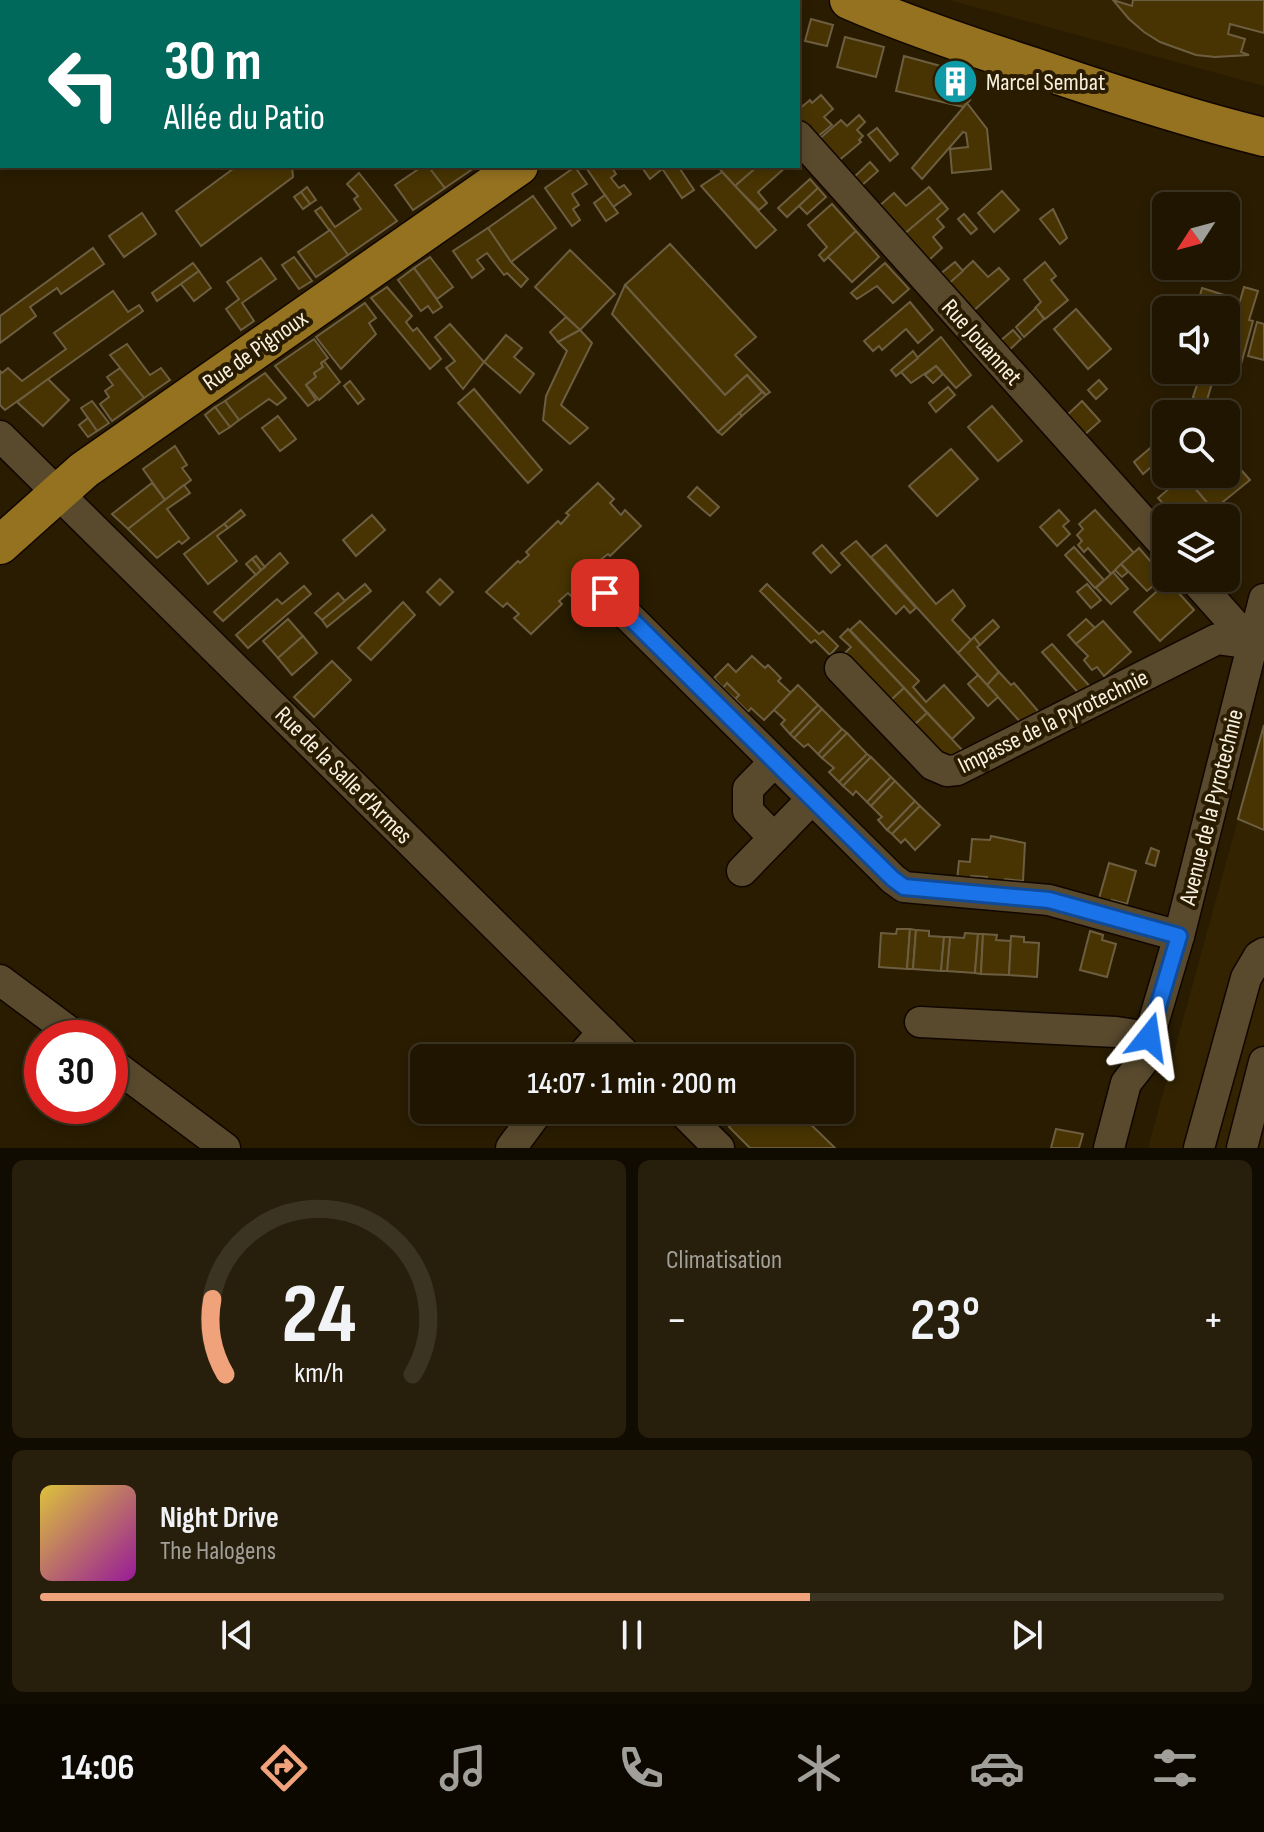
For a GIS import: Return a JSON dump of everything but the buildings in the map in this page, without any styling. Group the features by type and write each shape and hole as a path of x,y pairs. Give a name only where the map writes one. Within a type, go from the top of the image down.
{"main road":[{"path":"849,0 895,7 1264,116"},
{"path":"895,7 1193,119 1264,137"},
{"name":"Rue de Pignoux","path":"0,545 84,470 516,168"}],"street":[{"name":"Rue Jouannet","path":"800,138 1152,531"},
{"name":"Rue de la Salle d'Armes","path":"0,436 615,1044"},
{"path":"1206,592 1252,644"},
{"path":"605,593 904,887 1049,900 1179,936"},
{"name":"Avenue de la Pyrotechnie","path":"1109,1148 1126,1083 1141,1064 1179,936 1263,609"},
{"name":"Impasse de la Pyrotechnie","path":"840,668 933,765 947,771 957,770 1217,639 1252,644"},
{"path":"774,762 748,789 748,811 774,838"},
{"path":"742,871 812,799"},
{"path":"1199,1148 1246,978 1264,953"},
{"path":"0,980 54,1020"},
{"path":"920,1022 1116,1032 1149,1037"},
{"path":"592,1044 603,1032"},
{"path":"1242,1148 1264,1062"},
{"path":"128,1075 225,1148"},
{"path":"511,1148 529,1124"},
{"path":"695,1124 719,1148"}],"shaded area":[{"path":"949,0 1264,0 1264,86"},
{"path":"1238,819 1264,830 1264,1148 1148,1148"}],"place":[{"name":"Marcel Sembat","path":"955,82"}],"route":[{"path":"605,593 904,887 1049,900 1179,936 1149,1037"}]}
